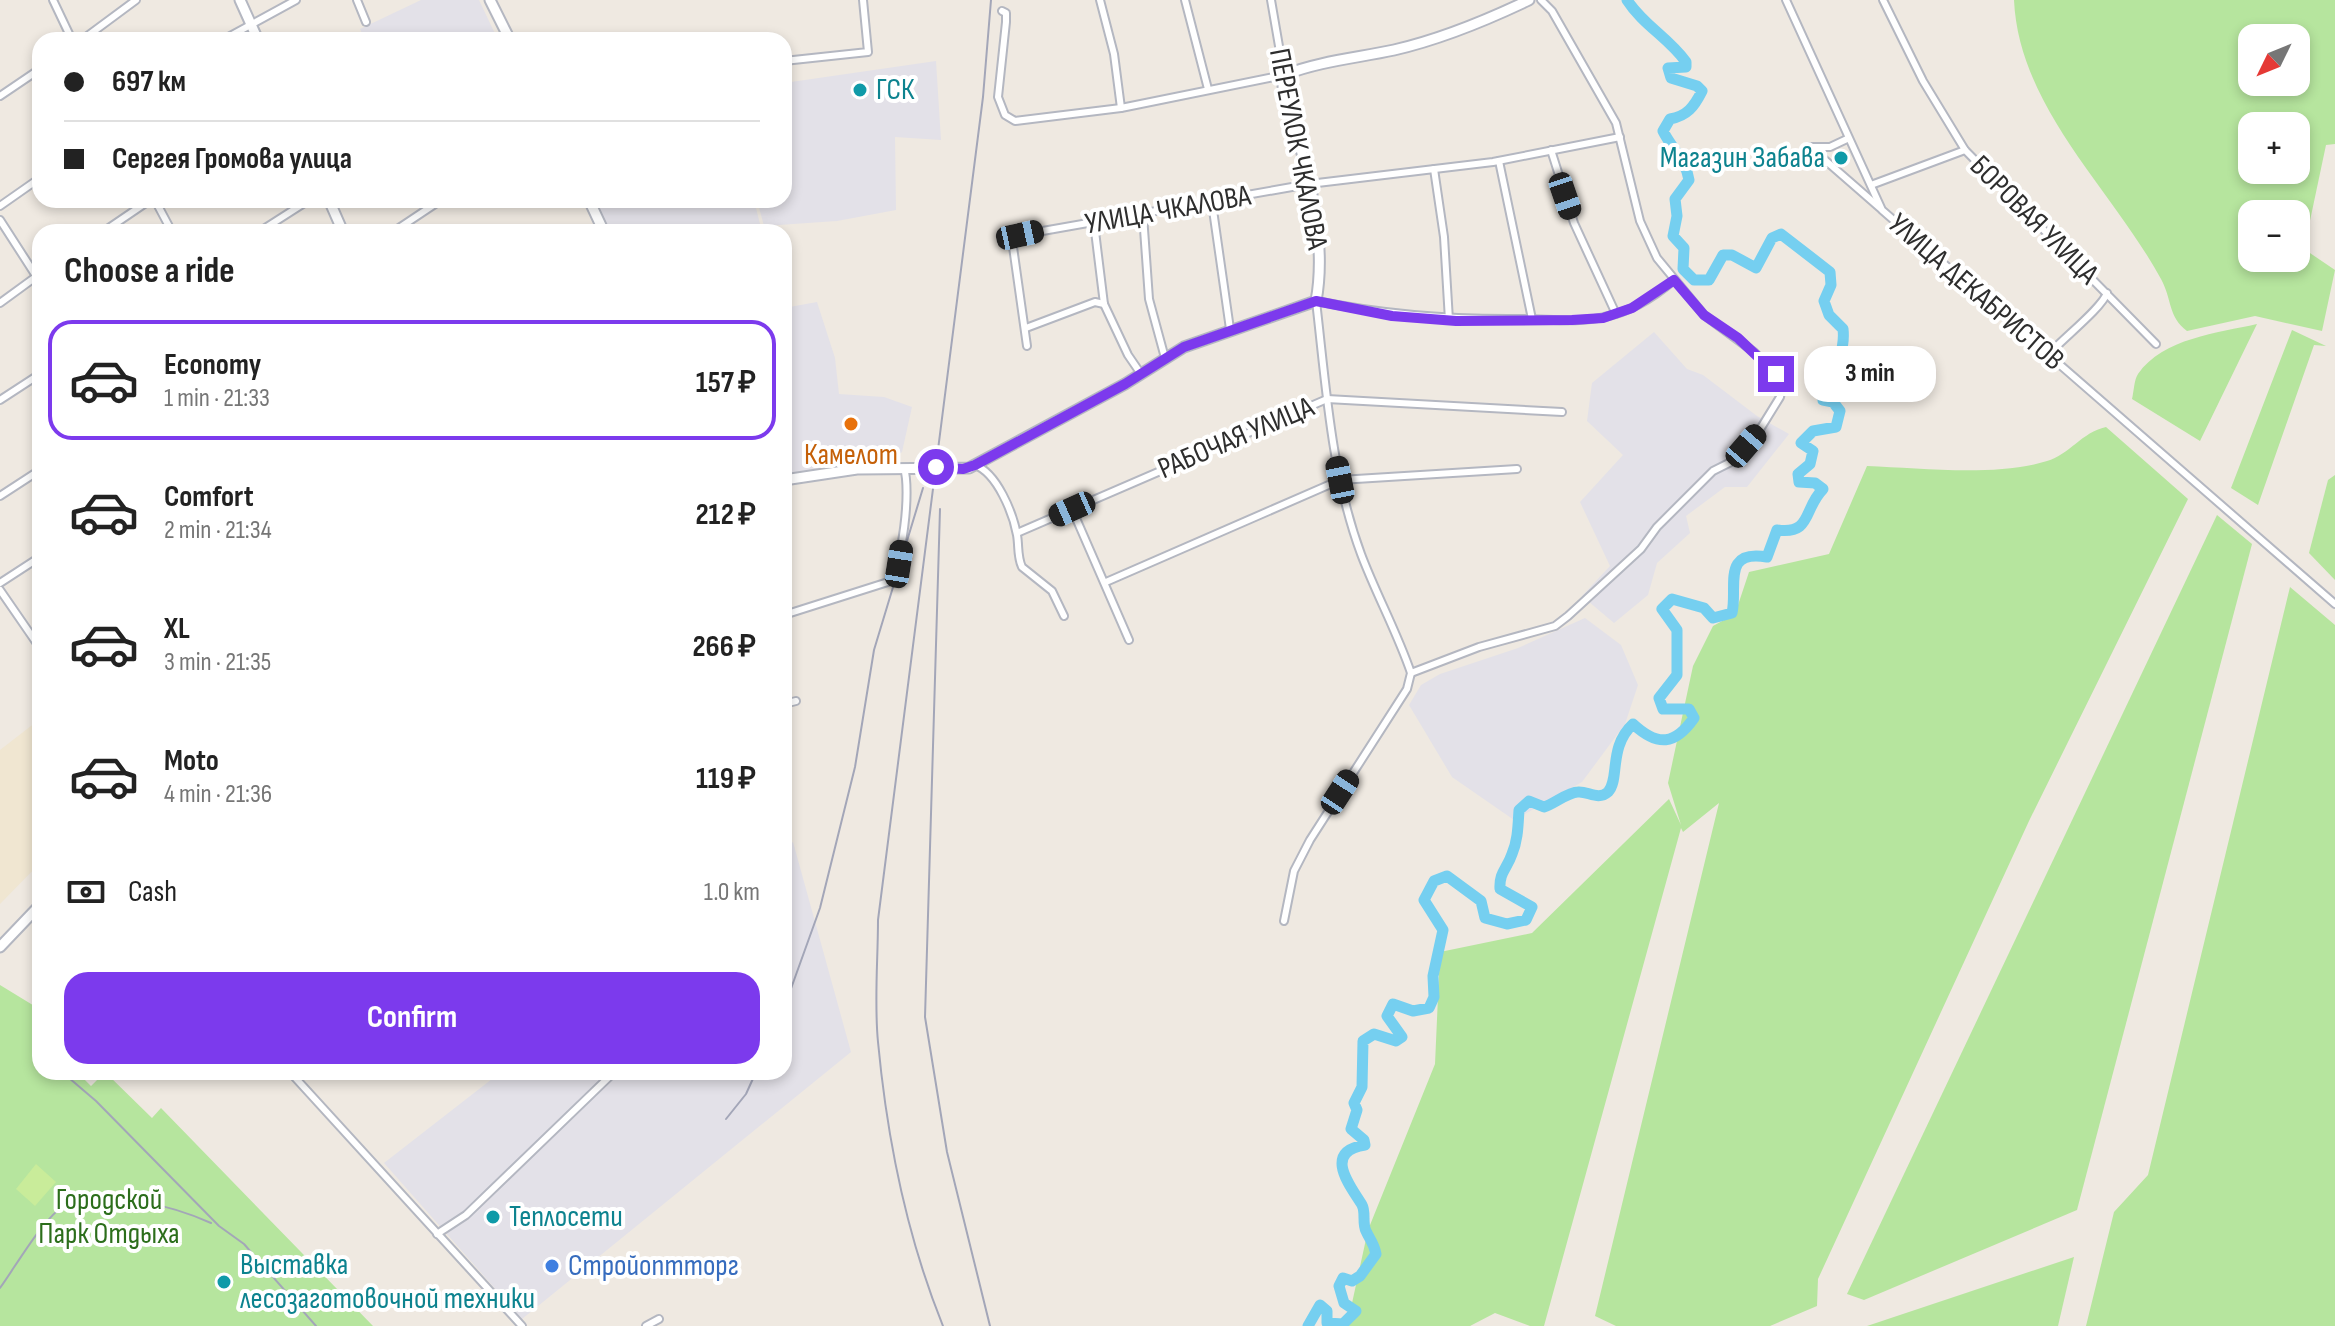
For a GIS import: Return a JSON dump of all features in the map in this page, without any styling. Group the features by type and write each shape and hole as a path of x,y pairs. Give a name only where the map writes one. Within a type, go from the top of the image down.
{"street":[{"path":"53,0 68,32"},
{"path":"93,32 136,0"},
{"path":"240,0 254,32"},
{"path":"237,32 296,0"},
{"path":"357,0 366,22"},
{"path":"490,0 506,32"},
{"path":"792,60 868,52 863,0"},
{"path":"1100,0 1114,54 1121,108"},
{"path":"1185,0 1208,89"},
{"name":"ПЕРЕУЛОК ЧКАЛОВА","path":"1271,0 1284,75 1283,86 1309,184 1321,272 1316,301 1340,480 1361,554 1411,673"},
{"path":"1002,11 1006,13 1006,22 998,97 1005,115 1015,121 1121,108 1284,75 1306,66 1395,50 1467,29 1529,0"},
{"path":"1284,921 1294,871 1310,840 1407,689 1411,673 1479,647 1555,626 1641,549 1657,527 1713,471 1733,461 1759,431 1780,397 1782,387 1776,374 1738,338 1704,315 1674,280 1647,241 1620,137 1604,99 1541,0"},
{"name":"УЛИЦА ДЕКАБРИСТОВ","path":"1786,0 1882,210 2335,604"},
{"name":"БОРОВАЯ УЛИЦА","path":"1883,0 1923,81 1965,150 2156,344"},
{"path":"0,96 32,74"},
{"name":"УЛИЦА ЧКАЛОВА","path":"1027,346 1020,308 1014,238 1309,184 1499,161 1620,137"},
{"path":"1847,139 1830,147 1810,147 1882,210"},
{"path":"1551,150 1574,223 1616,314"},
{"path":"1871,185 1965,150"},
{"path":"1499,161 1532,319"},
{"path":"1434,169 1444,237 1449,320"},
{"path":"0,206 32,184"},
{"path":"1212,203 1230,329"},
{"path":"116,224 140,208"},
{"path":"272,224 296,208"},
{"path":"405,224 429,208"},
{"path":"1143,215 1149,299 1165,358"},
{"path":"0,220 32,268"},
{"path":"1094,223 1104,304 1128,355 1141,374"},
{"path":"792,479 857,469 963,469 975,465 1165,358 1230,329 1316,301 1392,316 1449,320 1572,320 1616,314 1654,296 1674,280"},
{"path":"0,303 32,282"},
{"path":"2048,355 2074,326 2104,302 2107,293"},
{"path":"1026,328 1095,302 1104,304"},
{"path":"0,400 32,379"},
{"name":"РАБОЧАЯ УЛИЦА","path":"1017,533 1327,399 1562,412"},
{"path":"975,465 992,476 1017,533 1022,567 1052,591 1064,616"},
{"path":"792,612 888,582 899,564 903,540 909,487 904,467"},
{"path":"1106,582 1340,480 1517,469"},
{"path":"0,496 32,475"},
{"path":"1072,509 1129,640"},
{"path":"0,583 32,562"},
{"path":"0,590 32,636"},
{"path":"792,702 796,701"},
{"path":"0,947 32,913"},
{"path":"297,1080 522,1326"},
{"path":"437,1234 466,1215 606,1080"},
{"path":"646,1326 659,1319"}],"shaded area":[{"path":"421,0 479,0 494,32 361,32 360,29"},
{"path":"936,61 941,140 895,137 896,210 837,221 763,224 759,208 792,208 792,82"},
{"path":"596,208 756,208 760,224 605,224"},
{"path":"817,302 835,358 839,394 884,397 912,407 902,452 884,465 792,476 792,307"},
{"path":"1654,332 1687,369 1703,375 1757,416 1789,434 1747,487 1725,487 1686,516 1690,533 1657,563 1648,595 1614,623 1582,596 1610,566 1580,502 1623,455 1587,421 1592,383"},
{"path":"1585,618 1621,645 1638,685 1625,724 1582,782 1514,820 1452,777 1409,705 1421,685 1440,674 1518,648"},
{"path":"32,725 32,871 0,904 0,750"},
{"path":"792,843 851,1052 522,1319 384,1163 491,1080 792,1080"}],"green space":[{"path":"2014,0 2335,0 2335,144 2326,145 2310,221 2310,200 2238,200 2238,272 2310,272 2310,253 2335,270 2322,331 2255,316 2187,331 2181,326 2173,314 2161,279 2071,146 2032,76 2020,39"},
{"path":"2257,324 2200,441 2132,399 2138,374 2162,352 2192,339"},
{"path":"2292,330 2326,346 2314,345 2258,505 2231,488"},
{"path":"2106,427 2188,499 2029,821 1818,1279 1817,1306 1770,1326 1616,1326 1595,1316 1719,803 1683,832 1681,828 1544,1326 1530,1326 1495,1313 1470,1326 1347,1326 1368,1230 1435,1064 1440,952 1532,933 1669,799 1681,825 1668,783 1693,666 1713,626 1735,614 1749,572 1829,554 1867,466 1982,470 2027,466 2055,458"},
{"path":"2335,475 2335,580 2309,553 2328,480"},
{"path":"2217,515 2252,544 2077,1210 1864,1300 1847,1294"},
{"path":"2290,587 2335,625 2335,1326 2086,1326 2114,1212 2148,1175"},
{"name":"Городской Парк Отдыха","path":"0,985 32,1005 32,1080 85,1080 91,1086 97,1080 113,1080 152,1118 161,1108 373,1326 0,1326"},
{"path":"36,1164 56,1182 35,1206 16,1189"},
{"path":"2074,1257 2058,1326 1867,1326"}],"waterway":[{"path":"1308,1326 1320,1305 1327,1311 1327,1323 1343,1324 1356,1311 1344,1303 1339,1286 1343,1278 1352,1281 1360,1276 1376,1254 1365,1228 1363,1208 1347,1180 1342,1163 1352,1149 1365,1145 1364,1140 1351,1129 1357,1110 1354,1103 1362,1087 1363,1041 1374,1034 1396,1041 1402,1037 1387,1016 1393,1004 1413,1011 1429,1008 1434,997 1433,976 1443,930 1424,900 1434,881 1447,876 1481,901 1485,918 1507,924 1526,920 1532,907 1500,889 1502,874 1515,843 1519,810 1529,801 1544,807 1574,793 1600,796 1608,792 1620,743 1633,724 1650,737 1666,740 1687,727 1694,718 1689,709 1663,709 1659,698 1677,675 1677,630 1662,609 1672,599 1704,608 1713,618 1732,613 1737,564 1753,556 1767,557 1777,530 1796,529 1802,524 1823,489 1815,483 1799,482 1798,474 1810,464 1813,451 1801,443 1813,431 1836,427 1840,411 1833,402 1823,400 1824,382 1837,364 1843,336 1843,329 1829,315 1824,301 1831,285 1830,272 1781,234 1772,238 1756,268 1732,255 1723,255 1709,280 1694,280 1683,269 1684,248 1673,236 1677,216 1675,199 1689,180 1682,160 1663,131 1670,119 1689,110 1702,91 1697,86 1671,78 1668,68 1686,67 1686,62 1627,0"}],"railway":[{"path":"943,1326 909,1222 887,1114 877,1027 878,920 983,97 991,0"},
{"path":"792,986 820,908 855,767 874,650 923,488"},
{"path":"940,509 925,1017 947,1152 990,1326"},
{"path":"71,1080 219,1226 244,1244 316,1326"},
{"path":"726,1119 746,1094 752,1080"},
{"path":"0,1288 48,1220 65,1205 80,1199 98,1197 138,1201 211,1223"}],"place":[{"name":"ГСК","path":"860,90"},
{"name":"Магазин Забава","path":"1841,158"},
{"name":"Камелот","path":"851,424"},
{"name":"Теплосети","path":"493,1217"},
{"name":"Стройоптторг","path":"552,1266"},
{"name":"Выставка лесозаготовочной техники","path":"224,1282"}],"route":[{"path":"936,467 969,468 1125,384 1184,347 1316,301 1392,316 1456,321 1572,320 1603,318 1632,308 1674,280 1704,315 1738,338 1776,374"}]}
